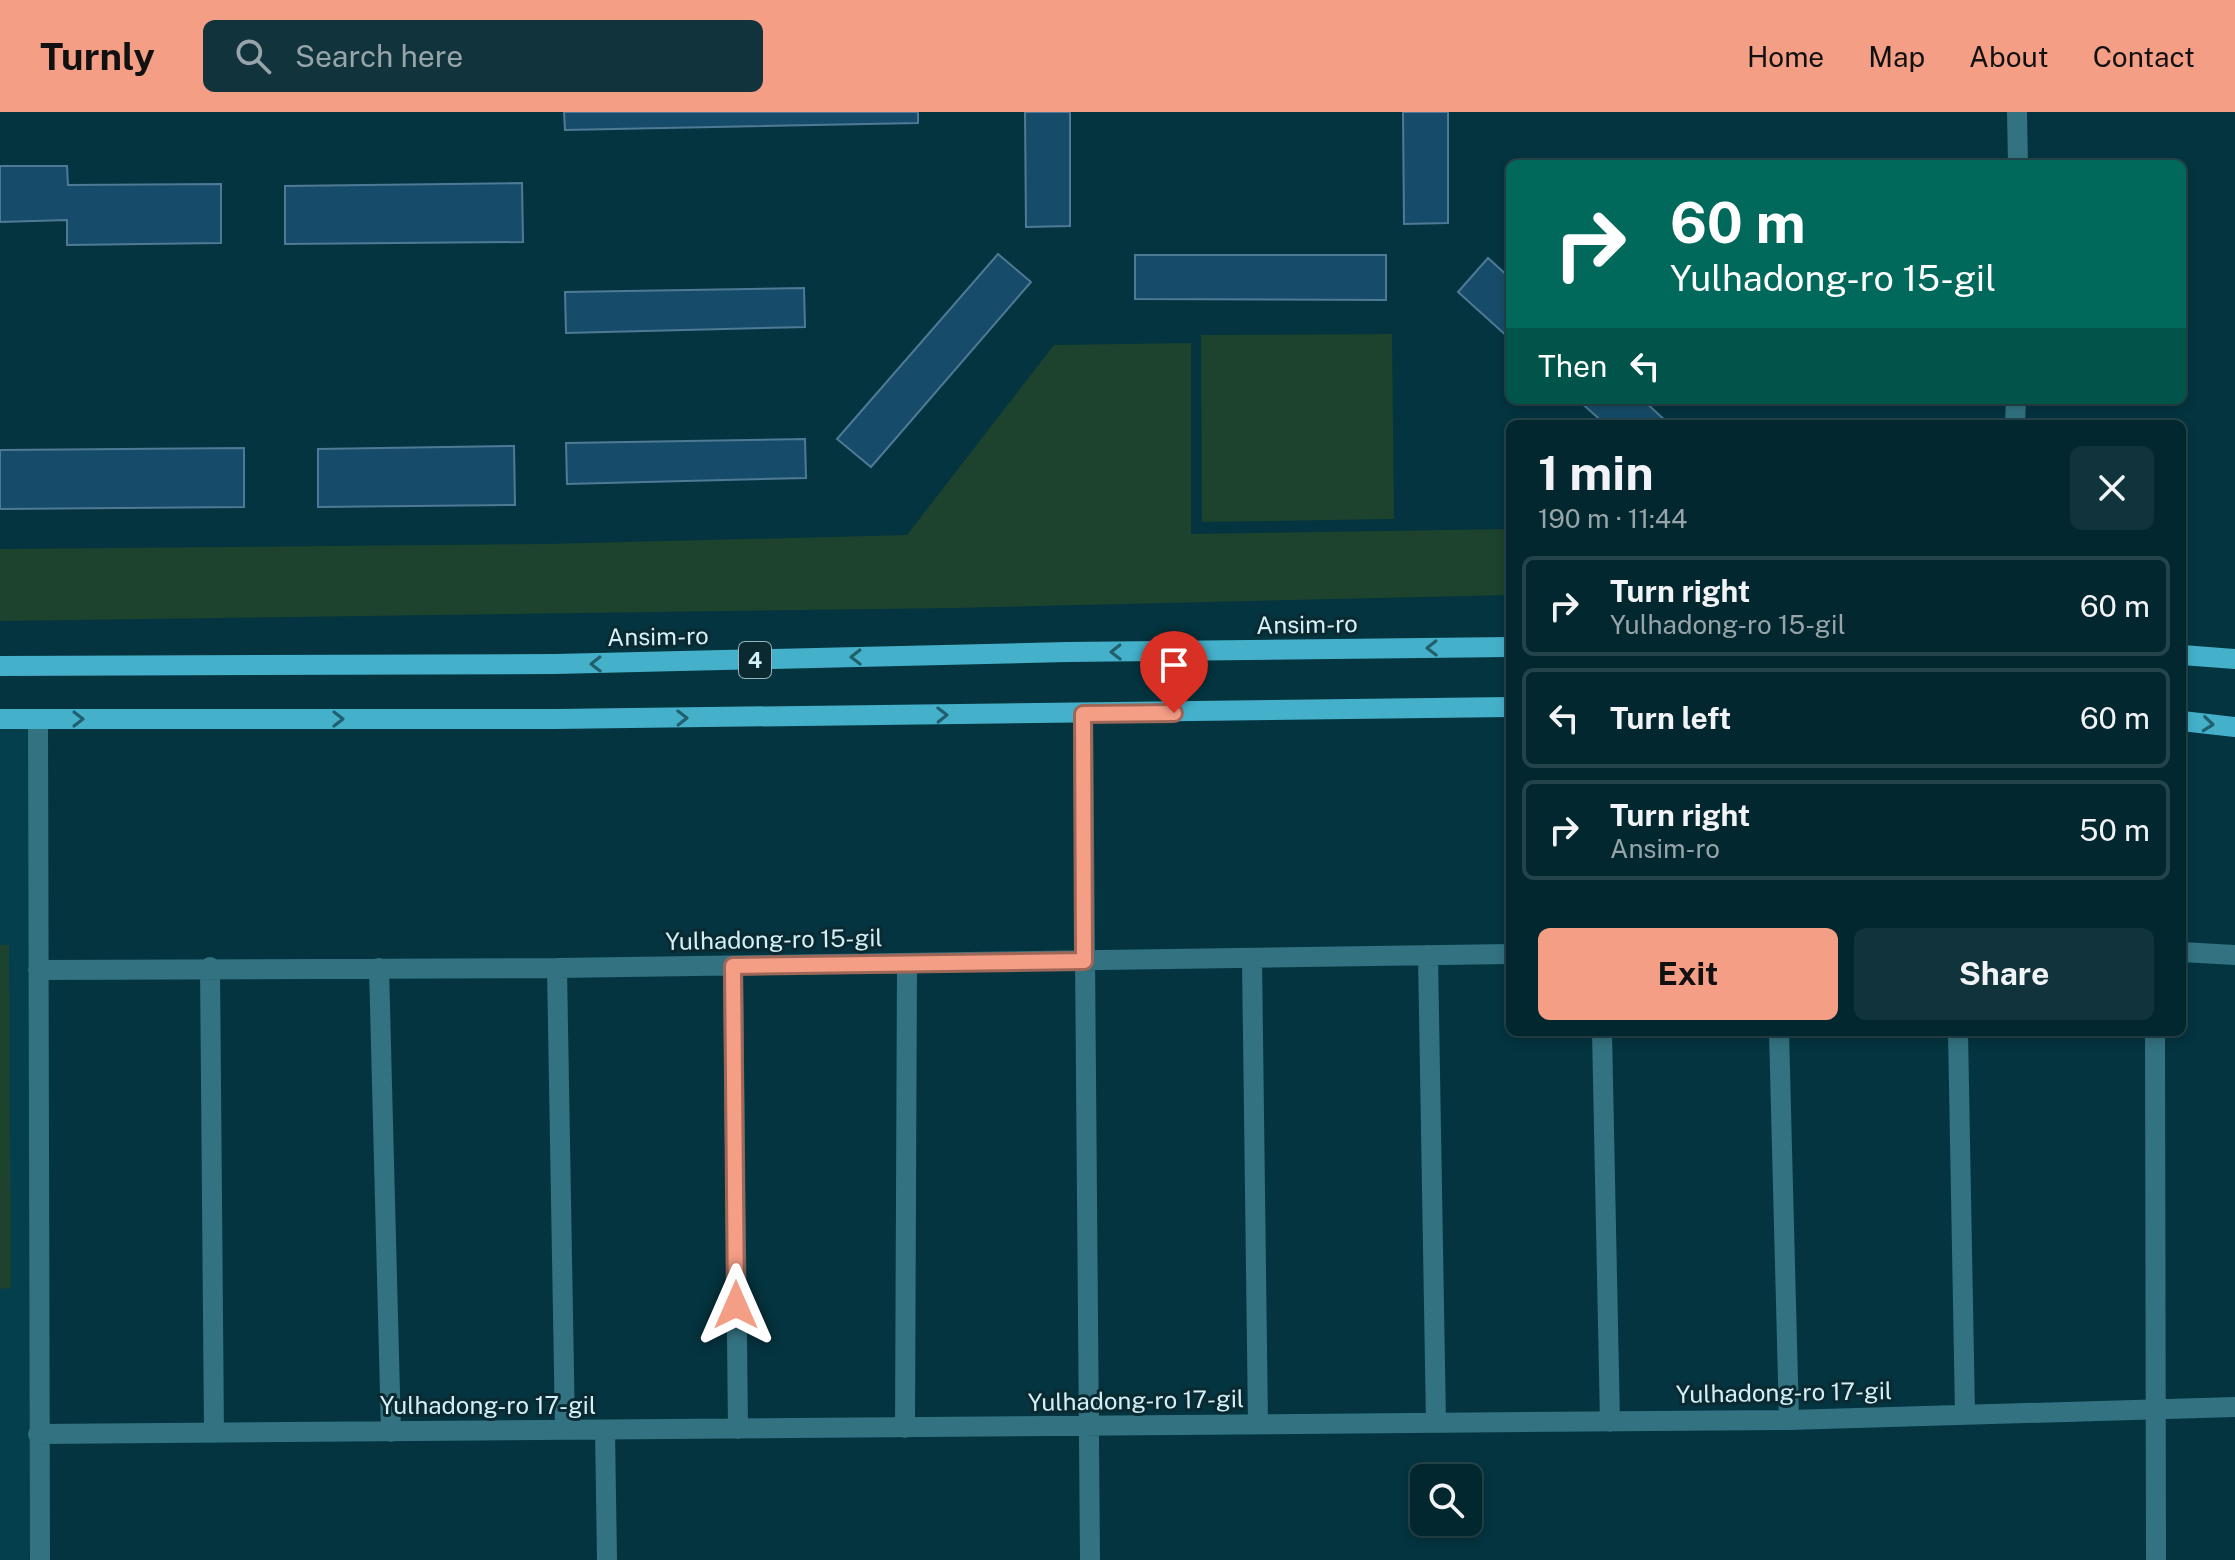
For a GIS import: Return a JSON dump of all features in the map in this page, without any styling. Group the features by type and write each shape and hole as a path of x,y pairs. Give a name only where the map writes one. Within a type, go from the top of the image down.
{"main road":[{"name":"Ansim-ro","path":"0,666 539,665 1067,652 1506,647"},
{"path":"2186,655 2235,659"},
{"path":"0,719 1083,714 1506,707"},
{"path":"2186,721 2235,727"}],"street":[{"path":"2017,112 2018,160"},
{"path":"1083,714 1090,1560"},
{"path":"38,719 40,1560"},
{"path":"2186,952 2235,955"},
{"name":"Yulhadong-ro 15-gil","path":"38,970 557,968 1506,954"},
{"path":"1428,955 1436,1423"},
{"path":"1252,959 1258,1424"},
{"path":"905,1428 907,963"},
{"path":"733,966 738,1429"},
{"path":"210,967 214,1433"},
{"path":"379,968 391,1432"},
{"path":"557,968 565,1430"},
{"path":"1602,1036 1610,1422"},
{"path":"1779,1036 1789,1420"},
{"path":"1958,1036 1965,1413"},
{"path":"2155,1036 2156,1560"},
{"name":"Yulhadong-ro 17-gil","path":"38,1434 1789,1420 2235,1407"},
{"path":"605,1430 607,1560"}],"shaded area":[{"path":"0,716 38,719 41,1560 0,1560"}],"green space":[{"path":"1392,334 1394,519 1202,522 1201,335"},
{"path":"1191,343 1191,534 1506,529 1506,595 954,608 0,621 0,549 547,544 907,535 1054,345"},
{"path":"0,945 9,945 11,1288 0,1289"}],"building":[{"path":"564,112 918,112 918,123 565,130"},
{"path":"1025,112 1070,112 1070,226 1026,227"},
{"path":"1403,112 1448,112 1448,223 1404,224"},
{"path":"0,166 67,166 68,185 221,184 221,243 67,245 67,220 0,222"},
{"path":"522,183 523,242 285,244 285,186"},
{"path":"998,254 1031,282 871,467 837,439"},
{"path":"1135,255 1386,255 1386,300 1135,299"},
{"path":"1488,258 1506,274 1506,335 1458,292"},
{"path":"804,288 805,327 566,333 565,292"},
{"path":"1582,404 1647,404 1665,420 1600,420"},
{"path":"805,439 806,478 567,484 566,443"},
{"path":"514,446 515,505 318,507 318,449"},
{"path":"244,448 244,507 0,509 0,450"}],"route":[{"path":"736,1305 733,966 1084,961 1083,714 1174,713"}]}
